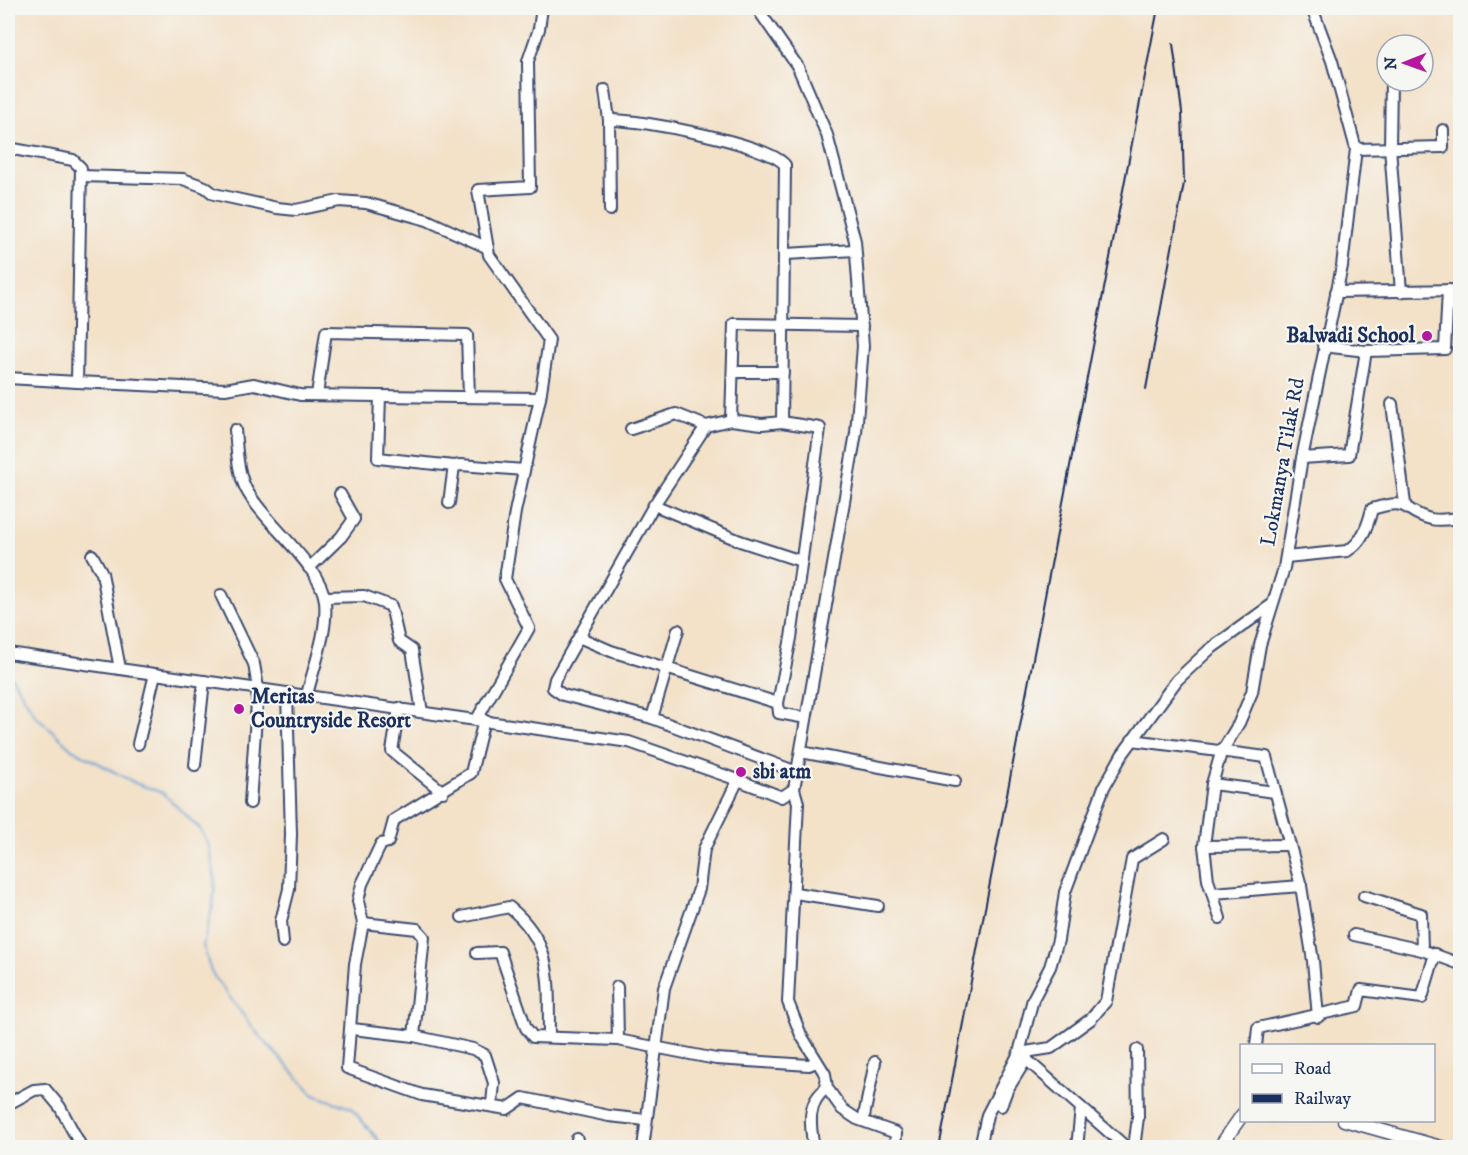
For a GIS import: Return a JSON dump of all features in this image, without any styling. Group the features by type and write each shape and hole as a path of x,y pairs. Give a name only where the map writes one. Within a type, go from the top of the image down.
{"main road":[{"path":"1219,1148 1240,1116"},
{"path":"1351,1122 1444,1148"}],"street":[{"path":"542,8 540,29 528,61 530,187 478,190 489,255 549,340 505,579 529,628 480,720 471,773 394,820 388,842 381,844 362,884 358,901 363,923 355,964 352,1029 347,1068 352,1072 422,1095 507,1108 523,1098 609,1116 646,1120"},
{"name":"Lokmanya Tilak Rd","path":"1220,918 1204,846 1212,784 1221,753 1239,723 1252,692 1270,606 1286,557 1323,346 1342,266 1356,149 1332,61 1312,8"},
{"path":"760,9 798,67 827,135 855,250 863,346 856,433 794,789 798,804 788,1002 816,1062 825,1074 827,1088 842,1109 863,1121 896,1133 895,1148"},
{"path":"605,90 609,120 610,210"},
{"path":"1391,93 1390,147 1401,292"},
{"path":"609,120 736,141 780,158 785,165 786,254 782,422"},
{"path":"1356,149 1443,147 1443,130"},
{"path":"8,148 72,160 81,168 77,382"},
{"path":"81,176 183,179 205,187 214,194 296,210 339,201 366,202 427,220 488,248"},
{"path":"786,254 855,250"},
{"path":"1323,346 1366,351 1445,349 1448,290"},
{"path":"1336,292 1461,290"},
{"path":"731,420 734,324 862,326"},
{"path":"317,395 326,332 466,335 470,397"},
{"path":"1302,458 1349,455 1366,351"},
{"path":"733,372 783,372"},
{"path":"8,378 225,389 254,384 300,395 540,398"},
{"path":"380,396 378,458 524,470"},
{"path":"1392,404 1405,504"},
{"path":"631,429 676,414 706,426 731,420 762,424 782,422 820,428 791,638 778,703 779,713 806,718"},
{"path":"706,426 654,505 555,679 553,688 562,695 652,718 797,772"},
{"path":"235,430 240,471 246,489 309,568 325,597 326,619 307,695"},
{"path":"449,503 454,466"},
{"path":"309,568 341,537 354,519 340,494"},
{"path":"1286,557 1352,548 1367,527 1372,509 1393,503 1405,504 1432,519 1461,518"},
{"path":"654,505 740,541 801,561"},
{"path":"92,555 102,573 120,669"},
{"path":"221,595 254,664 258,688 250,803"},
{"path":"325,597 364,596 391,606 399,641 412,650 422,712"},
{"path":"1001,1106 1023,1055 1033,999 1050,967 1058,940 1065,892 1104,787 1132,740 1177,680 1209,650 1270,606"},
{"path":"652,718 678,630"},
{"path":"580,638 611,651 778,703"},
{"path":"13,654 629,742 782,797 794,789"},
{"path":"138,744 155,674"},
{"path":"195,765 204,681"},
{"path":"283,942 281,921 289,889 291,834 287,693"},
{"path":"399,708 392,751 443,792"},
{"path":"1132,740 1266,757 1301,886 1313,961 1318,1017"},
{"path":"801,752 955,781"},
{"path":"643,1148 664,988 699,890 704,849 738,780"},
{"path":"1212,784 1275,792"},
{"path":"980,1148 987,1115 1023,1055 1051,1048 1091,1019 1106,1001 1132,859 1164,839"},
{"path":"1204,846 1290,845"},
{"path":"1213,893 1301,886"},
{"path":"795,893 878,906"},
{"path":"1364,896 1421,914 1422,950"},
{"path":"462,917 508,907 528,924 548,963 549,1037"},
{"path":"363,923 417,929 424,937 414,1036"},
{"path":"1353,935 1422,950 1461,964"},
{"path":"477,953 500,952 526,1028 532,1037 618,1040 716,1059 809,1065 816,1062"},
{"path":"1256,1044 1258,1029 1318,1017 1357,1006 1361,990 1422,999 1435,954"},
{"path":"617,987 618,1040"},
{"path":"352,1029 414,1036 473,1049 484,1055 494,1083 492,1104"},
{"path":"1134,1148 1138,1117 1137,1050"},
{"path":"1023,1055 1127,1148"},
{"path":"863,1121 875,1062"},
{"path":"814,1148 809,1123 811,1110 827,1088"},
{"path":"8,1104 34,1090 45,1089 60,1107 82,1148"},
{"path":"1077,1148 1081,1108"}],"waterway":[{"path":"8,671 35,715 72,749 135,783 163,793 200,829 208,843 215,878 213,905 203,945 211,972 255,1031 314,1095 351,1108 385,1148"}],"railway":[{"path":"939,1148 1158,8"},
{"path":"1146,389 1184,183 1182,112 1173,44"}],"place":[{"name":"Balwadi School","path":"1427,336"},
{"name":"Meritas Countryside Resort","path":"239,709"},
{"name":"sbi atm","path":"741,772"}]}
